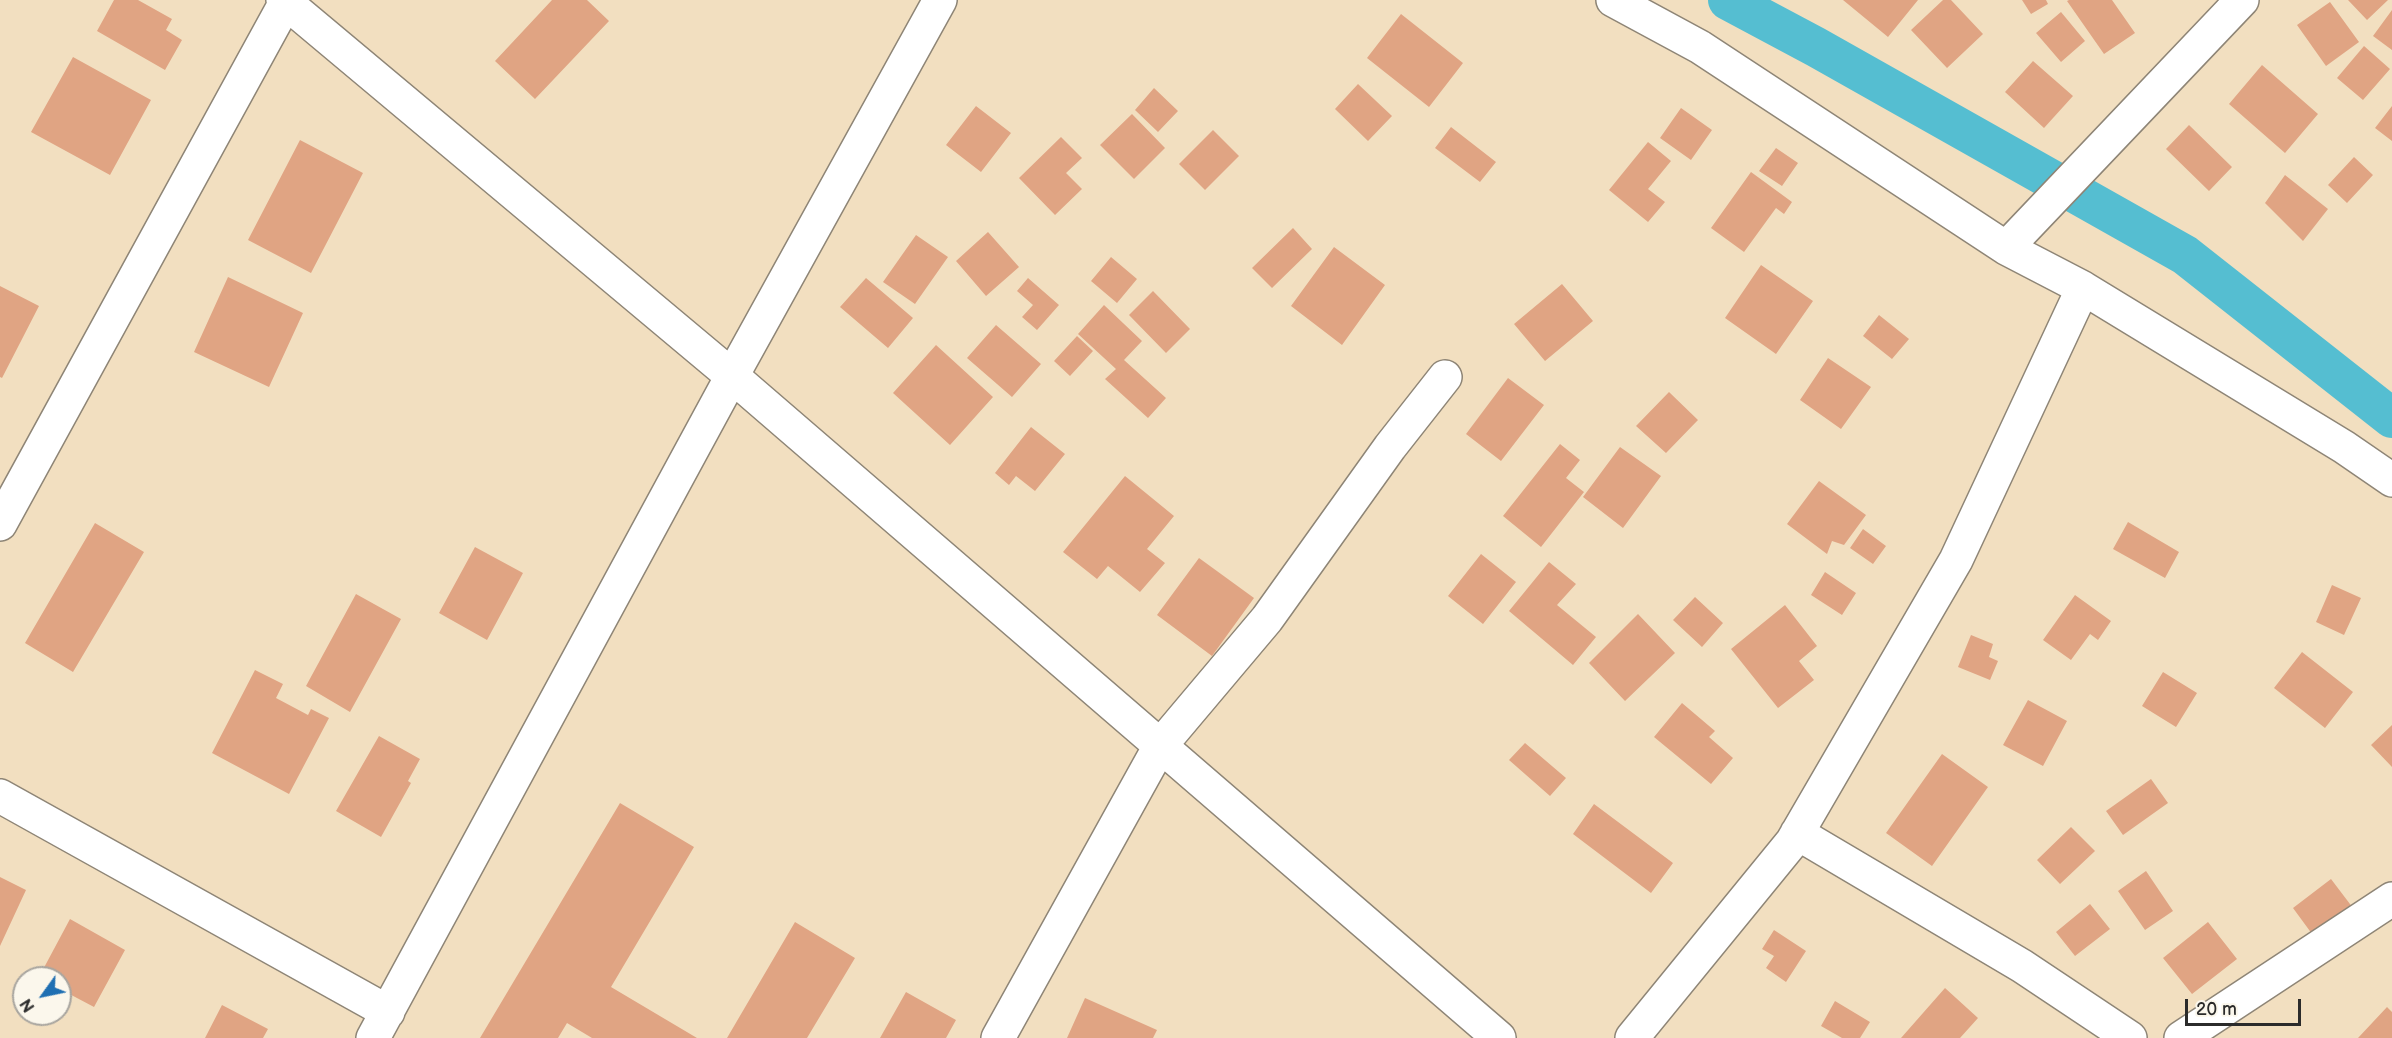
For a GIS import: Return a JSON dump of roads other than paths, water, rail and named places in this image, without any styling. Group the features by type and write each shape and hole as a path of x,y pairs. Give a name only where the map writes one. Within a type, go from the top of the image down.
{"street":[{"path":"0,796 380,1025 732,376 940,0"},
{"path":"1613,0 1700,47 2007,247 2083,288 2344,447 2392,480"},
{"path":"2007,247 2242,0"},
{"path":"0,524 284,1 732,376 1499,1038"},
{"path":"1632,1038 1797,833 1956,560 2083,288"},
{"path":"998,1038 1160,746 1267,619 1390,447 1445,377"},
{"path":"1797,833 2022,966 2130,1038"},
{"path":"2181,1038 2392,899"}],"waterway":[{"path":"1728,0 1816,47 2185,255 2392,418"}]}
